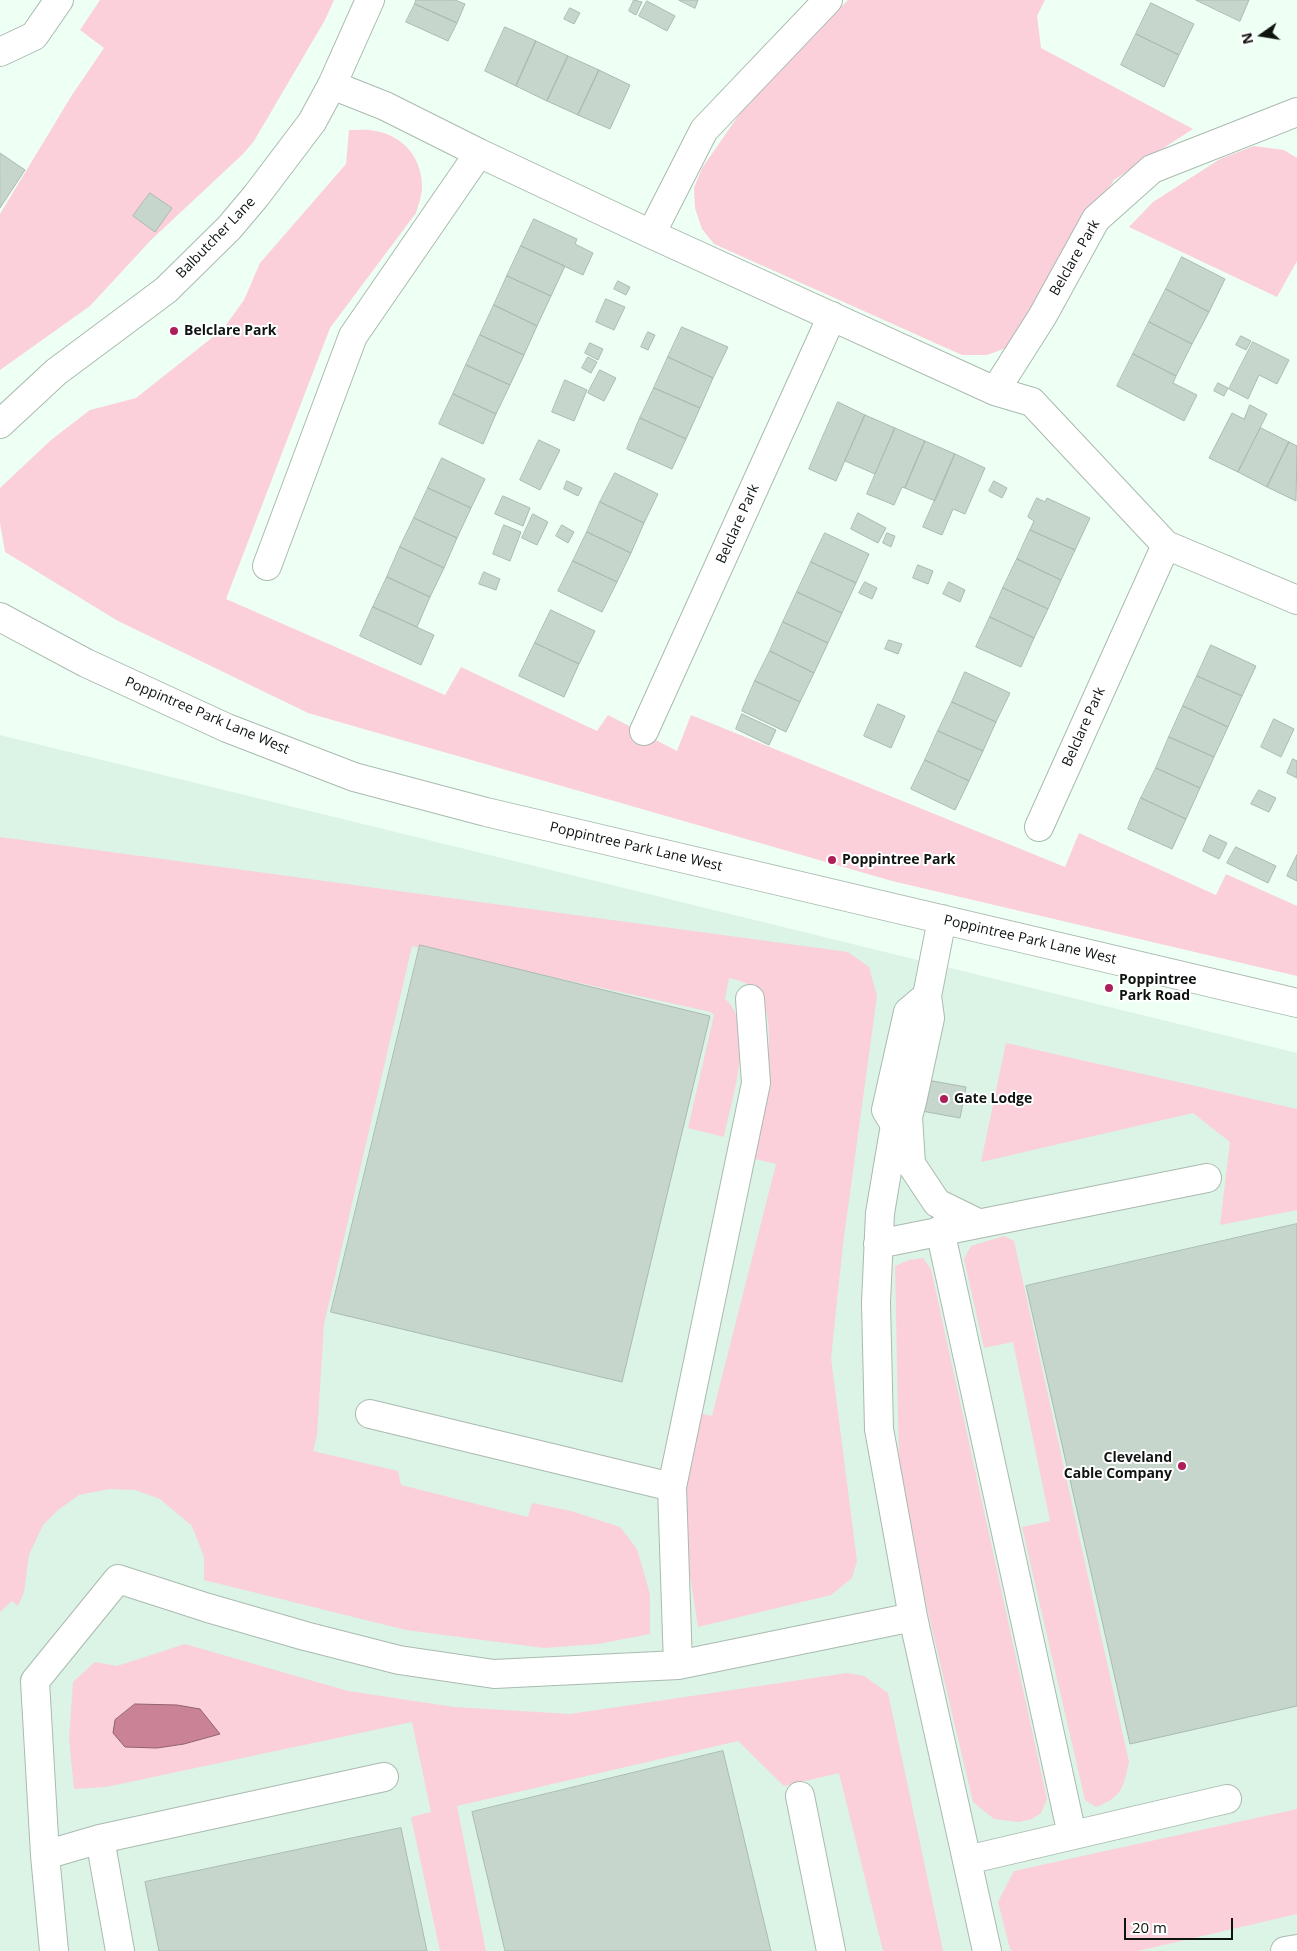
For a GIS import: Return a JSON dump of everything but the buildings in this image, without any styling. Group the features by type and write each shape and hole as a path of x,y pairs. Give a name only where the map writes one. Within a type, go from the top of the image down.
{"street":[{"path":"0,52 34,36 58,0"},
{"name":"Balbutcher Lane","path":"0,424 56,372 166,290 229,228 256,196 312,122 332,85 370,0"},
{"path":"652,234 704,130 828,0"},
{"path":"332,85 385,106 479,153 652,234 995,391 1032,402 1166,545 1297,600"},
{"name":"Belclare Park","path":"995,391 1042,317 1096,219 1152,169 1297,112"},
{"path":"267,566 353,336 479,153"},
{"name":"Belclare Park","path":"644,731 832,316"},
{"name":"Belclare Park","path":"1039,827 1166,545"},
{"name":"Poppintree Park Lane West","path":"0,617 86,663 227,728 354,777 486,812 1297,1003"},
{"path":"942,919 927,996 908,1012 886,1110 901,1121 911,1164 937,1203 978,1223"},
{"path":"678,1665 672,1487 756,1083 750,999"},
{"path":"901,1121 880,1213 876,1303 878,1429 913,1617 987,1951"},
{"path":"878,1244 940,1230 1207,1178"},
{"path":"940,1230 1072,1835"},
{"path":"370,1414 672,1487"},
{"path":"54,1951 45,1855 35,1681 118,1579 304,1636 408,1661 494,1674 678,1665 913,1617"},
{"path":"45,1855 100,1839 384,1777"},
{"path":"800,1796 831,1951"},
{"path":"967,1860 1227,1799"},
{"path":"100,1839 120,1951"},
{"path":"1285,1951 1297,1949"}],"shaded area":[{"path":"100,0 334,0 325,20 254,141 243,154 151,240 90,306 0,370 0,214 72,95 104,48 80,30"},
{"path":"848,0 1045,0 1037,16 1041,48 1193,129 1114,180 1027,332 1006,348 987,355 962,355 714,244 702,229 695,208 694,188 702,168 750,99"},
{"path":"349,130 376,131 387,134 404,144 416,160 422,179 420,199 416,213 330,328 226,599 445,695 461,667 597,731 608,715 677,751 691,715 1065,867 1079,833 1216,895 1226,874 1297,906 1297,976 892,881 308,713 118,621 5,552 0,523 0,488 51,440 90,410 136,398 223,329 244,300 260,263 346,164"},
{"path":"1254,146 1284,150 1297,158 1297,261 1277,297 1129,227 1153,202 1220,159"},
{"path":"0,735 1297,1053 1297,1951 0,1951"},
{"path":"0,837 848,952 869,967 877,996 843,1244 831,1358 857,1561 852,1578 831,1595 698,1627 677,1491 693,1412 712,1416 776,1164 748,1157 762,1097 769,1052 769,1030 766,1011 758,991 751,986 729,978 725,999 734,1011 739,1027 741,1045 736,1085 724,1137 688,1128 714,1015 711,1012 412,946 324,1324 317,1435 313,1451 398,1471 401,1485 528,1517 532,1503 571,1511 620,1527 637,1549 650,1594 650,1634 598,1644 544,1648 406,1630 204,1580 204,1557 192,1526 160,1499 135,1490 109,1489 79,1495 58,1510 43,1525 29,1555 24,1592 18,1606 12,1601 0,1612"},
{"path":"1006,1043 1297,1109 1297,1210 1220,1225 1230,1142 1193,1113 981,1162"},
{"path":"1004,1236 1014,1241 1129,1762 1123,1785 1117,1795 1096,1807 1085,1800 1022,1527 1050,1521 1013,1342 984,1348 964,1259 971,1246"},
{"path":"923,1258 931,1269 1047,1799 1041,1813 1032,1819 1019,1822 994,1819 973,1802 927,1608 899,1465 895,1266 909,1260"},
{"path":"185,1644 348,1691 454,1707 570,1714 847,1673 864,1676 888,1693 943,1951 883,1951 839,1773 784,1786 738,1741 457,1806 486,1951 440,1951 411,1817 431,1812 412,1722 106,1787 74,1789 69,1739 73,1682 95,1662 117,1666"},
{"path":"135,1704 177,1705 200,1709 220,1734 184,1744 157,1748 125,1747 113,1733 115,1720"},
{"path":"1297,1809 1297,1914 1138,1951 1012,1951 1010,1949 998,1902 1014,1871"}],"place":[{"name":"Belclare Park","path":"174,331"},
{"name":"Poppintree Park","path":"832,860"},
{"name":"Poppintree Park Road","path":"1109,988"},
{"name":"Gate Lodge","path":"944,1099"},
{"name":"Cleveland Cable Company","path":"1182,1466"}]}
